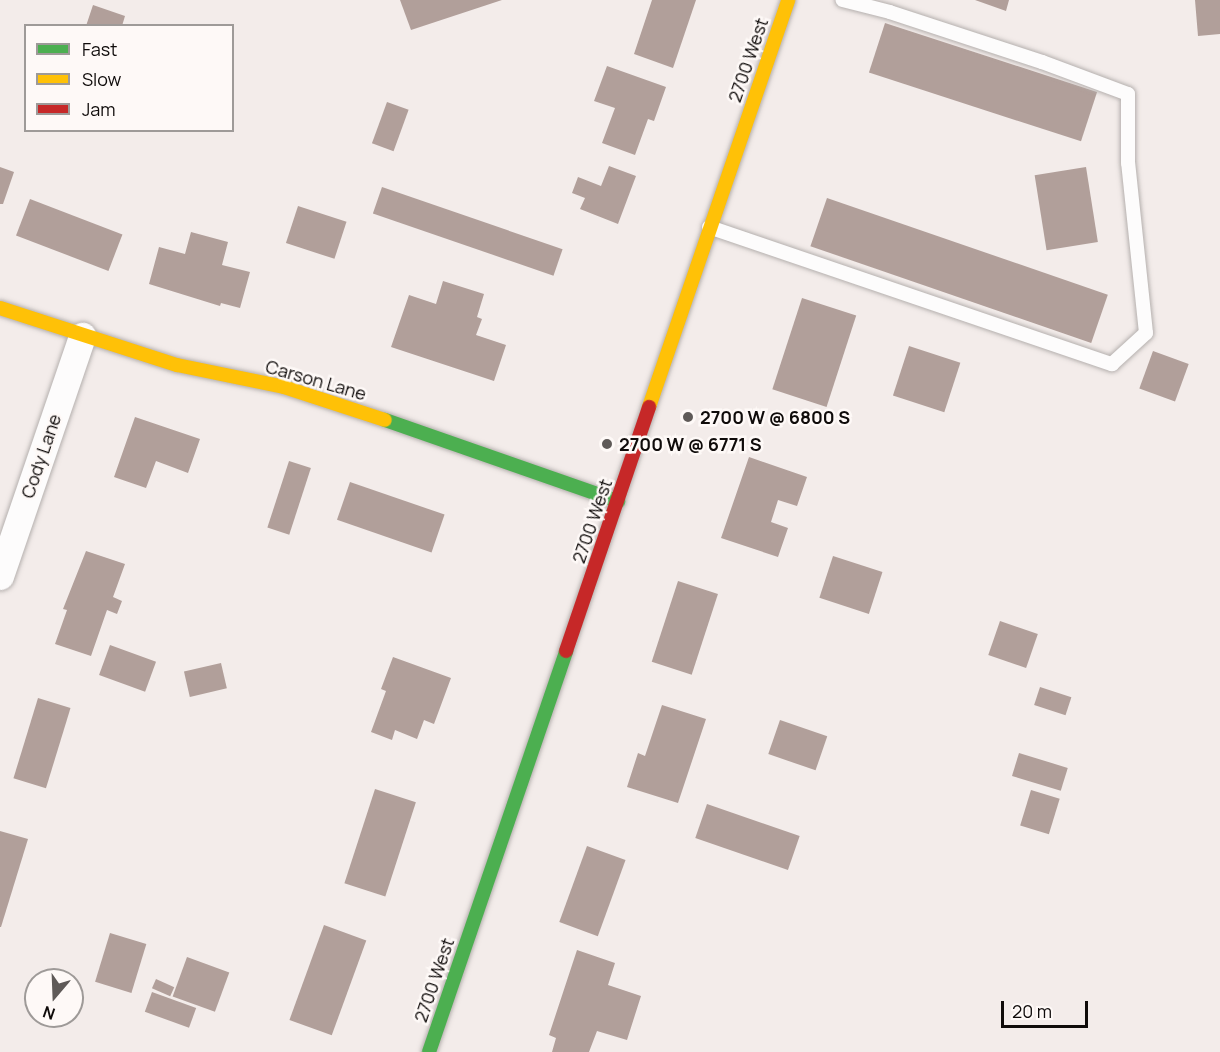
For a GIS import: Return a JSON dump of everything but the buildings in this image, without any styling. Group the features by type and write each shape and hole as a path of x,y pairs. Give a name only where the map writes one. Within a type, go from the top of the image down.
{"main road":[{"name":"2700 West","path":"429,1052 788,0"},
{"name":"Carson Lane","path":"0,308 177,365 284,387 323,398 618,501"}],"street":[{"name":"Cody Lane","path":"0,576 82,336"}],"lane":[{"path":"709,227 1112,364 1146,333 1128,163 1128,94 1010,51 843,0"}],"traffic: fast":[{"path":"385,420 618,501"},
{"path":"429,1052 566,651"}],"traffic: slow":[{"path":"649,407 788,0"},
{"path":"0,308 177,365 284,387 385,420"}],"traffic: jam":[{"path":"566,651 649,407"}],"place":[{"name":"2700 W @ 6800 S","path":"688,417"},
{"name":"2700 W @ 6771 S","path":"607,444"}]}
